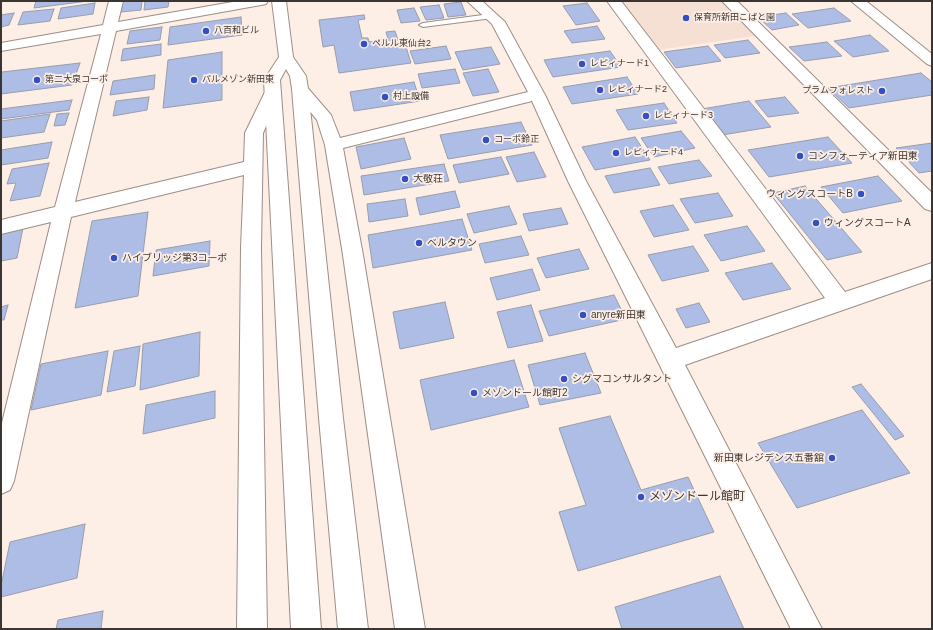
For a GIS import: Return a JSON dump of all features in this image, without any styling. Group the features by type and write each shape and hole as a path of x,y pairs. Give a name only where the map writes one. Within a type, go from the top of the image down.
{"street":[{"path":"1,481 63,212 116,1"},
{"path":"1,47 261,1"},
{"path":"279,1 286,57 298,76 300,89 331,418 353,629"},
{"path":"474,1 496,15 537,95 576,181 670,360 807,629"},
{"path":"614,1 841,303"},
{"path":"729,1 932,204"},
{"path":"858,1 932,61"},
{"path":"286,57 272,80 306,629"},
{"path":"300,89 325,119 334,145 353,255 410,629"},
{"path":"252,629 251,248 254,132 273,92"},
{"path":"334,145 537,95"},
{"path":"1,227 254,166"},
{"path":"670,360 932,271"}],"lane":[{"path":"423,25 496,15"}],"shaded area":[{"name":"保育所新田こばと園","path":"620,1 721,1 755,36 658,50"}],"building":[{"path":"36,1 88,1 34,8"},
{"path":"123,1 142,1 141,10 121,12"},
{"path":"145,1 169,1 168,7 144,10"},
{"path":"461,2 466,15 448,17 444,4"},
{"path":"95,3 93,14 58,19 61,8"},
{"path":"587,3 600,21 576,25 563,6"},
{"path":"439,5 444,18 426,20 420,7"},
{"path":"414,8 420,21 401,23 397,10"},
{"path":"834,8 851,21 808,28 792,14"},
{"path":"54,9 50,21 18,25 23,12"},
{"path":"14,13 9,25 1,27 1,15"},
{"path":"786,13 799,25 772,30 758,17"},
{"name":"ペルル東仙台2","path":"364,15 365,19 358,20 362,38 368,38 369,42 388,39 386,32 395,31 398,40 404,40 411,63 339,73 334,45 323,47 319,20"},
{"name":"八百和ビル","path":"241,17 242,35 168,45 170,27"},
{"path":"597,26 605,39 572,43 564,31"},
{"path":"162,27 160,40 127,44 130,31"},
{"path":"870,35 889,51 853,57 834,41"},
{"path":"748,40 760,53 725,58 714,45"},
{"path":"827,42 842,56 804,61 789,47"},
{"path":"161,44 161,55 121,61 123,49"},
{"path":"446,46 451,59 415,64 410,51"},
{"path":"708,46 721,61 676,68 664,52"},
{"path":"491,47 500,64 463,70 455,52"},
{"name":"レピィナード1","path":"610,51 621,67 553,77 544,60"},
{"name":"パルメゾン新田東","path":"222,52 222,100 163,108 168,60"},
{"name":"第二大泉コーポ","path":"80,63 72,85 1,94 2,72"},
{"path":"455,69 460,83 422,88 418,74"},
{"path":"488,69 499,92 473,96 463,73"},
{"name":"プラムフォレスト","path":"921,73 932,82 932,95 849,108 828,88"},
{"path":"155,75 154,89 110,95 113,81"},
{"name":"レピィナード2","path":"627,77 638,94 572,104 563,87"},
{"name":"村上設備","path":"414,82 420,101 354,111 350,92"},
{"path":"149,97 147,110 113,116 116,101"},
{"path":"785,97 799,113 768,117 755,101"},
{"path":"72,100 69,110 1,119 1,109"},
{"path":"749,101 771,127 722,135 702,109"},
{"name":"レピィナード3","path":"664,103 677,123 628,130 616,110"},
{"path":"69,113 65,125 54,126 57,114"},
{"path":"50,114 44,132 1,138 1,121"},
{"name":"コーポ鈴正","path":"521,122 532,145 448,159 440,135"},
{"path":"681,131 695,148 654,157 641,138"},
{"name":"レピィナード4","path":"635,137 650,160 595,170 582,147"},
{"name":"コンフォーティア新田東","path":"828,137 852,163 769,177 748,150"},
{"path":"404,138 411,159 361,169 356,147"},
{"path":"52,142 48,158 1,165 1,150"},
{"path":"932,143 932,171 919,173 896,148"},
{"path":"534,152 546,177 517,182 506,157"},
{"path":"501,157 509,174 459,183 453,165"},
{"path":"699,160 712,176 669,184 658,167"},
{"path":"49,163 40,196 10,201 16,183 7,184 12,169"},
{"name":"大敬荘","path":"444,164 449,181 364,195 361,176"},
{"path":"650,168 660,185 614,193 605,176"},
{"name":"ウィングスコートB","path":"878,176 902,201 843,213 821,187"},
{"name":"ウィングスコートA","path":"805,186 862,252 827,260 773,193"},
{"path":"455,191 460,207 420,215 416,198"},
{"path":"718,193 733,216 695,223 680,199"},
{"path":"405,199 408,216 369,222 367,204"},
{"path":"673,205 689,230 654,237 640,211"},
{"path":"509,206 517,224 474,233 467,214"},
{"path":"561,208 568,224 529,231 523,214"},
{"name":"ハイブリッジ第3コーポ","path":"148,212 138,296 75,308 92,221"},
{"name":"ベルタウン","path":"462,219 472,250 373,268 368,235"},
{"path":"747,226 765,251 721,261 704,235"},
{"path":"23,228 17,258 1,261 1,233"},
{"path":"521,236 529,255 485,263 479,244"},
{"path":"210,241 209,266 153,276 156,250"},
{"path":"693,246 709,271 662,281 648,255"},
{"path":"579,249 589,269 546,278 537,258"},
{"path":"772,263 791,289 743,300 725,273"},
{"path":"532,269 540,290 497,300 490,278"},
{"name":"anyre新田東","path":"614,295 626,319 549,336 539,311"},
{"path":"445,302 454,338 400,349 393,312"},
{"path":"699,303 710,322 686,328 676,309"},
{"path":"8,305 4,320 1,320 1,307"},
{"path":"531,305 543,341 508,348 497,312"},
{"path":"200,332 199,376 140,390 143,344"},
{"path":"140,346 135,386 107,392 114,351"},
{"path":"108,351 101,395 31,410 41,364"},
{"name":"シグマコンサルタント","path":"585,353 601,393 540,405 528,365"},
{"name":"メゾンドール館町2","path":"514,360 529,407 431,430 420,380"},
{"path":"861,384 904,436 895,440 852,387"},
{"path":"215,391 215,418 143,434 146,405"},
{"name":"新田東レジデンス五番舘","path":"862,410 910,473 797,508 758,443"},
{"name":"メゾンドール館町","path":"610,416 641,490 688,477 714,532 578,571 559,512 586,505 559,428"},
{"path":"85,524 77,578 1,597 1,586 10,542"},
{"path":"720,576 744,629 622,629 615,607"},
{"path":"103,611 101,629 56,629 58,620"}],"place":[{"name":"保育所新田こばと園","path":"686,18"},
{"name":"八百和ビル","path":"206,31"},
{"name":"ペルル東仙台2","path":"364,44"},
{"name":"レピィナード1","path":"582,64"},
{"name":"第二大泉コーポ","path":"37,80"},
{"name":"パルメゾン新田東","path":"194,80"},
{"name":"レピィナード2","path":"600,90"},
{"name":"プラムフォレスト","path":"882,91"},
{"name":"村上設備","path":"385,97"},
{"name":"レピィナード3","path":"646,116"},
{"name":"コーポ鈴正","path":"486,140"},
{"name":"レピィナード4","path":"616,153"},
{"name":"コンフォーティア新田東","path":"800,156"},
{"name":"大敬荘","path":"405,179"},
{"name":"ウィングスコートB","path":"861,194"},
{"name":"ウィングスコートA","path":"816,223"},
{"name":"ベルタウン","path":"419,243"},
{"name":"ハイブリッジ第3コーポ","path":"114,258"},
{"name":"anyre新田東","path":"583,315"},
{"name":"シグマコンサルタント","path":"564,379"},
{"name":"メゾンドール館町2","path":"474,393"},
{"name":"新田東レジデンス五番舘","path":"832,458"},
{"name":"メゾンドール館町","path":"641,497"}]}
